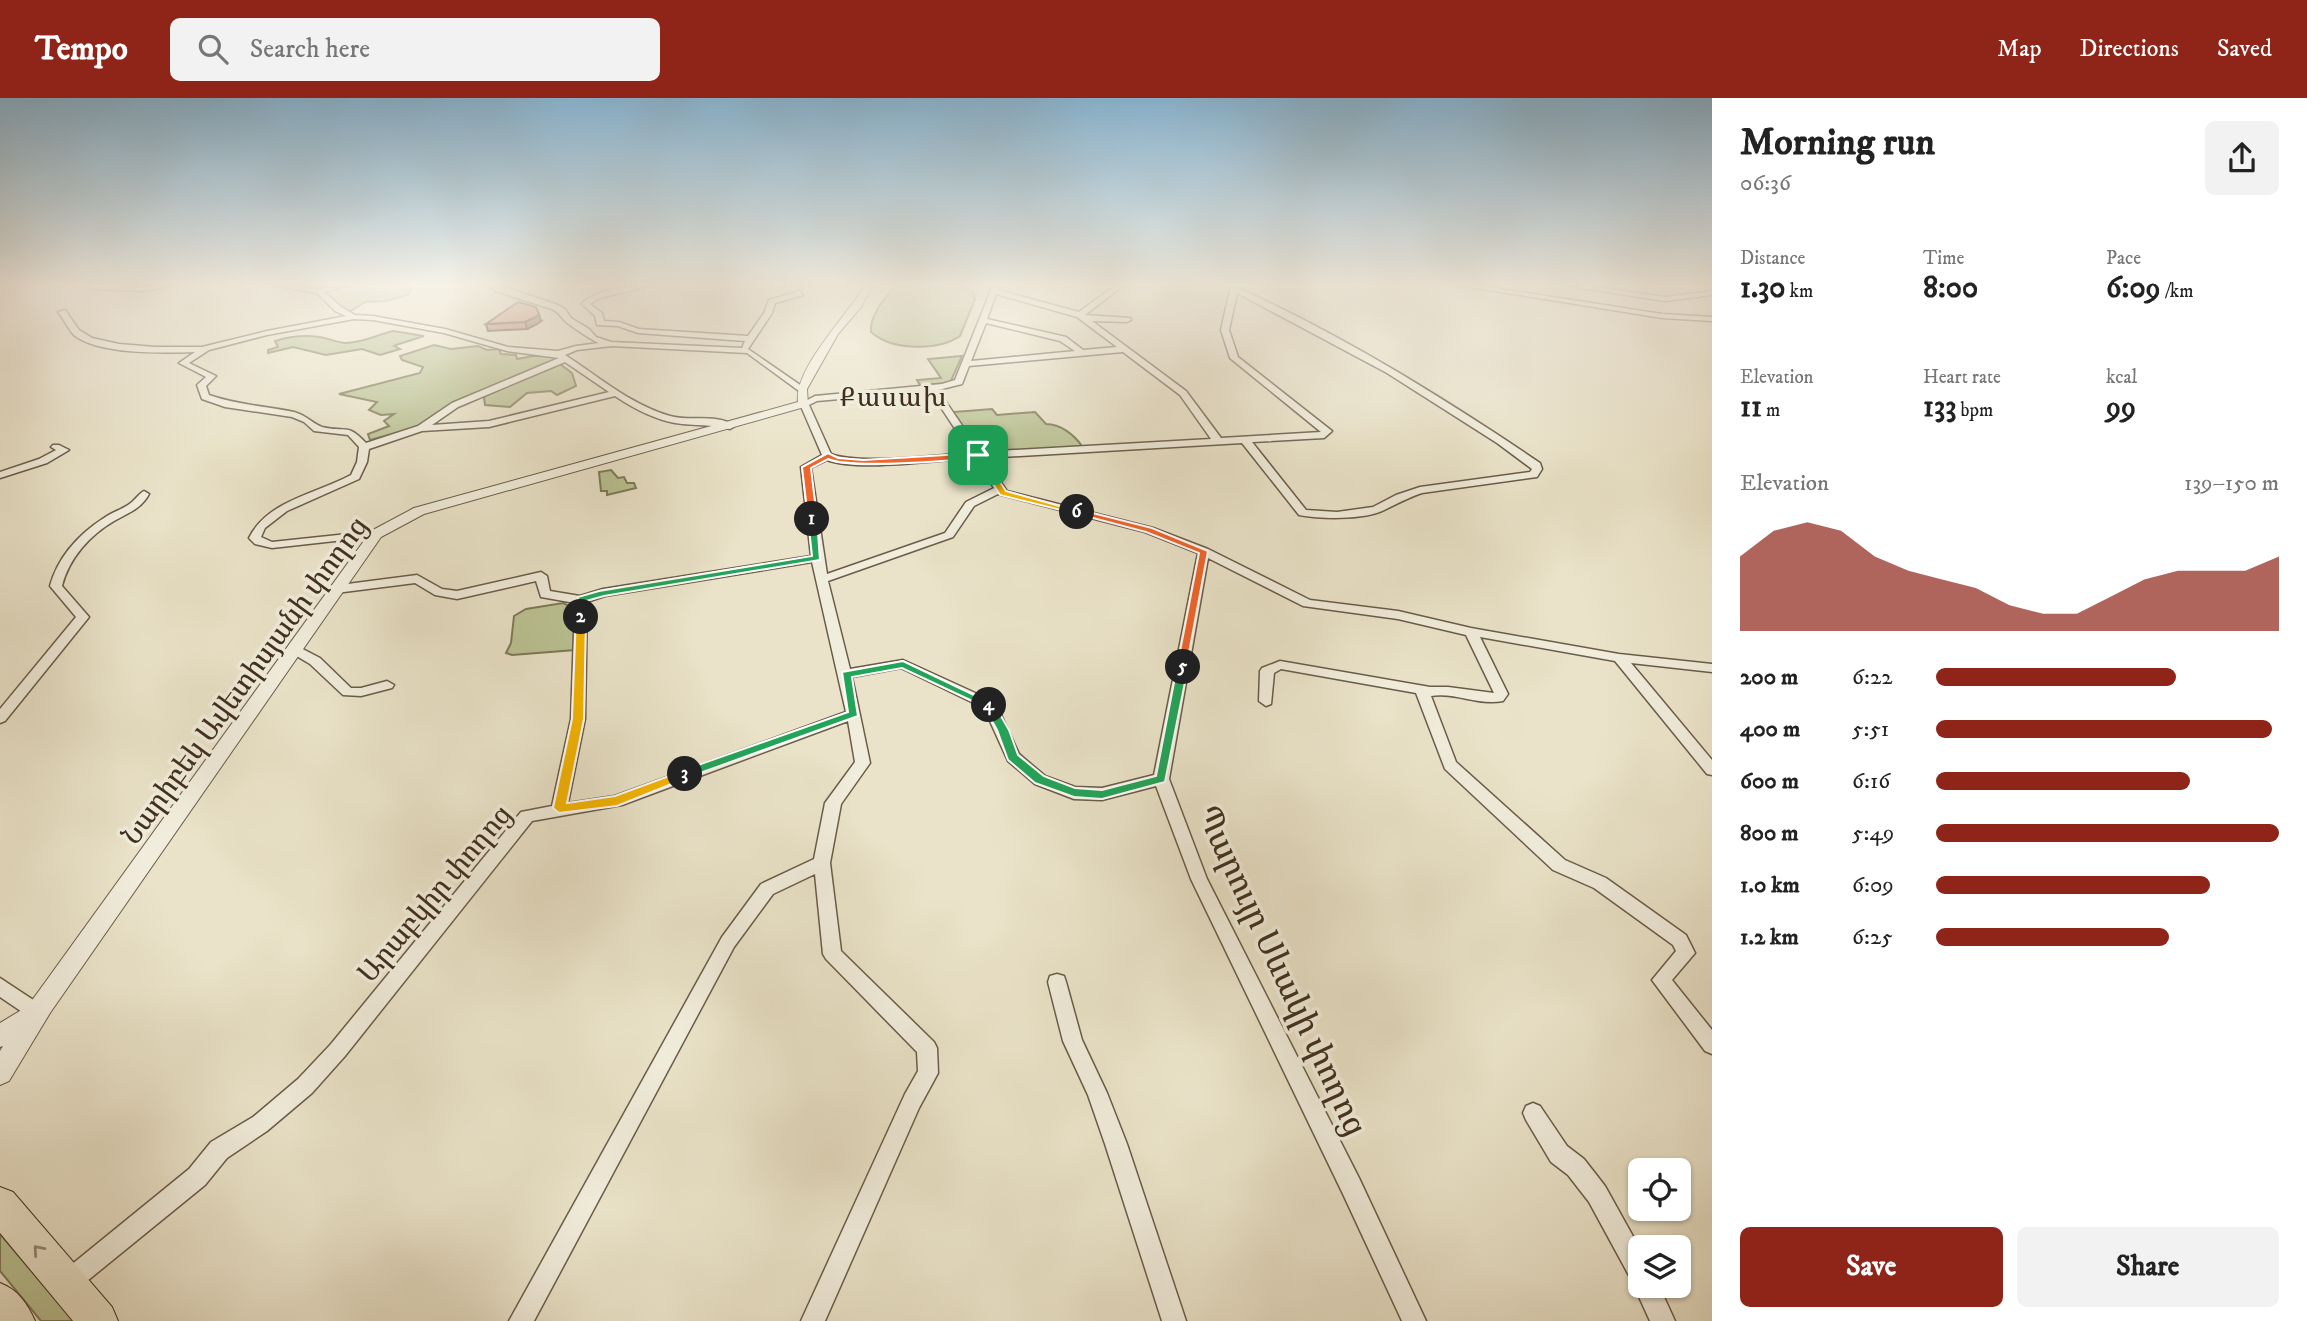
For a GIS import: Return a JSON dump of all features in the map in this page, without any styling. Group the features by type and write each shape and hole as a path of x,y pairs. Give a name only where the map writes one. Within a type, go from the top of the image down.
{"highway":[{"path":"0,1205 98,1321"},
{"path":"0,1302 15,1321"}],"street":[{"path":"95,342 183,350 230,342"},
{"path":"483,342 507,349 563,356 617,393 667,419 717,420 730,426"},
{"path":"605,342 612,344"},
{"path":"742,351 748,342"},
{"path":"830,342 803,396 828,456 837,460 863,462 1324,435 1327,431 1234,358 1229,342"},
{"path":"421,428 466,399 576,348 612,344 749,351 803,396 815,400 932,388 959,382 973,342"},
{"path":"1069,342 1081,354"},
{"path":"1115,342 1182,393 1218,441"},
{"path":"1245,440 1303,513 1337,515 1376,510 1399,496 1420,490 1533,475 1536,465 1478,423 1338,342"},
{"path":"206,348 183,363 212,376 201,385 205,397 225,404 294,415 307,420 317,429 351,433 364,446"},
{"path":"965,364 1124,349"},
{"path":"932,388 1003,493 1149,530 1204,551 1307,603 1398,615 1471,632 1619,658 1712,668"},
{"path":"364,446 421,428 489,424 617,393"},
{"name":"Նարիբեկ Ավետիսյանի փողոց","path":"0,1073 37,1013 376,534 419,512 730,426 803,396"},
{"path":"364,446 362,462 355,477 280,511 259,528 254,538 258,542 272,545 376,534"},
{"path":"0,475 43,461 64,450 56,447"},
{"path":"813,1321 912,1101 928,1073 927,1048 832,954 822,863 833,803 863,763 846,674 817,558 806,467 828,456"},
{"path":"823,579 949,535 970,504 1000,489"},
{"path":"0,718 83,617 56,586 58,574 69,556 107,520 138,505 144,494"},
{"path":"846,674 903,664 990,705 1013,757 1040,780 1074,793 1102,794 1161,779 1204,551"},
{"path":"336,589 417,579 439,593 457,595 541,576 545,594 582,600 603,593 817,558"},
{"path":"559,808 578,719 582,600"},
{"path":"1266,701 1267,671 1280,665 1428,691 1498,698 1501,694 1471,632"},
{"path":"295,649 315,661 348,692 361,692 387,685"},
{"path":"1619,658 1712,770"},
{"path":"1428,691 1423,694 1450,765 1559,865 1600,883 1680,940 1686,953 1661,980 1712,1045"},
{"name":"Արաբկիր փողոց","path":"67,1283 197,1177 219,1150 260,1124 305,1086 338,1050 490,865 512,831 527,816 559,808 617,801 854,714"},
{"name":"Պարույր Սևակի փողոց","path":"1161,779 1199,879 1351,1186 1414,1321"},
{"path":"521,1321 729,942 768,889 822,863"},
{"path":"1057,982 1073,1041 1111,1131 1174,1321"},
{"path":"0,986 37,1013 0,1036"},
{"path":"1533,1113 1559,1154 1576,1167 1598,1194 1628,1250"},
{"path":"1652,1298 1663,1321"}],"green space":[{"path":"276,342 405,342 394,346 400,349 380,355 362,349 326,355 293,347 268,353 268,350 278,347"},
{"path":"889,342 947,342 915,347"},
{"path":"434,345 451,349 478,346 487,350 499,349 501,354 516,355 517,359 559,356 560,364 572,373 576,386 557,395 551,391 527,393 510,407 485,405 486,394 436,414 415,428 370,440 368,434 389,426 384,421 394,414 381,415 369,410 377,402 339,394 420,373 423,367 402,360 400,356"},
{"path":"962,356 950,383 920,385 917,380 941,378 928,359"},
{"path":"992,409 997,415 1035,412 1046,424 1067,431 1082,446 980,455 953,412"},
{"path":"611,470 618,478 624,477 627,483 634,483 636,488 607,495 607,491 601,491 599,472"},
{"path":"563,603 577,610 575,650 512,655 506,653 511,643 514,616 526,609"},
{"path":"0,1234 74,1321 41,1321 0,1271"}],"district":[{"name":"Քասախ","path":"894,397"}],"route":[{"path":"978,455 1003,493 1149,530 1204,551 1161,779 1102,794 1074,793 1040,780 1013,757 990,705 903,664 846,674 854,714 617,801 559,808 578,719 582,600 603,593 817,558 806,467 828,456 837,460 863,462 978,455"}]}
